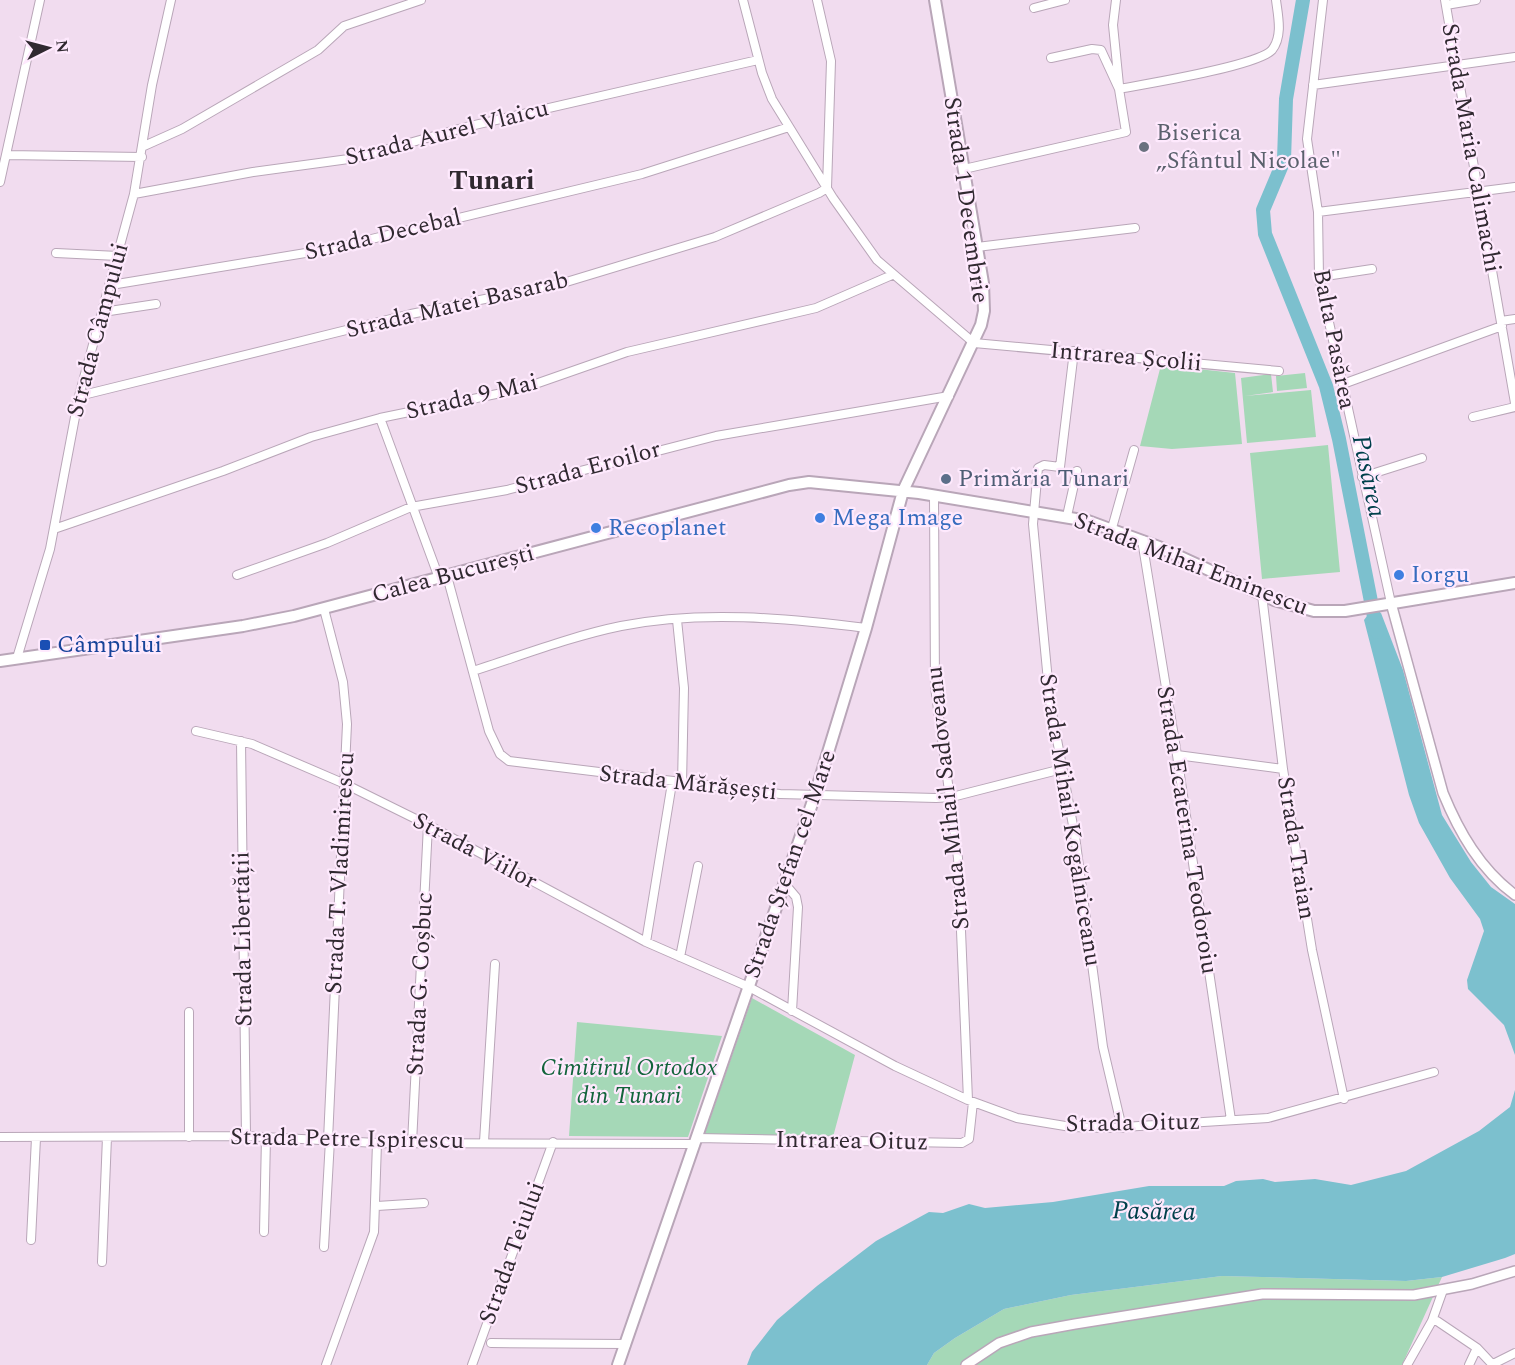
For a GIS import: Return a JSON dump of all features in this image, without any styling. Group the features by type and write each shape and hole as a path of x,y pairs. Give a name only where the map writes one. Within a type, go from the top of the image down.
{"main road":[{"name":"Strada 1 Decembrie","path":"903,491 974,343 984,311 985,298 935,0"},
{"name":"Calea București","path":"0,661 249,625 324,609 796,483 903,491"},
{"name":"Strada Mihai Eminescu","path":"903,491 1067,516 1112,528 1288,606 1314,612 1356,609 1515,583"},
{"name":"Strada Ștefan cel Mare","path":"618,1365 815,795 866,628 903,491"}],"street":[{"path":"0,182 40,0"},
{"name":"Strada Câmpului","path":"16,658 54,529 79,396 134,194 144,146 152,85 171,0"},
{"path":"144,146 182,129 318,50 344,26 421,0"},
{"path":"742,0 758,60 772,99 861,239 892,275 974,343"},
{"path":"817,0 831,69 827,188"},
{"path":"1034,8 1065,0"},
{"path":"964,169 1124,134 1126,128 1119,89 1113,25 1116,0"},
{"path":"1119,89 1201,74 1261,57 1272,49 1277,40 1279,27 1276,0"},
{"name":"Balta Pasărea","path":"1323,0 1307,139 1318,212 1318,277 1343,384 1387,604"},
{"path":"1445,3 1476,0"},
{"name":"Strada Maria Calimachi","path":"1445,3 1515,403"},
{"path":"1051,58 1092,49 1101,50 1119,89"},
{"path":"1313,85 1456,67 1515,57"},
{"name":"Strada Aurel Vlaicu","path":"134,194 253,172 356,158 466,127 758,60"},
{"name":"Strada Decebal","path":"111,285 330,249 642,174 789,127"},
{"path":"6,155 142,158"},
{"path":"1318,212 1479,194 1515,187"},
{"name":"Strada Matei Basarab","path":"79,396 411,314 563,283 715,237 827,188"},
{"path":"977,247 1135,228"},
{"path":"56,253 118,256"},
{"path":"1318,277 1372,269"},
{"name":"Strada 9 Mai","path":"54,529 201,479 311,437 380,418 521,389 627,352 816,308 892,275"},
{"path":"103,312 156,304"},
{"path":"1343,384 1515,319"},
{"name":"Intrarea Școlii","path":"974,343 1279,371"},
{"name":"Strada Mihail Kogălniceanu","path":"1074,351 1060,467 1040,466 1032,510 1046,674 1075,836 1103,1047 1122,1128"},
{"name":"Strada Eroilor","path":"237,575 327,543 411,507 507,490 716,436 949,396"},
{"path":"1473,417 1515,407"},
{"name":"Strada Mărășești","path":"380,418 411,507 443,577 489,731 500,754 509,761 672,783 780,794 952,797 1062,769"},
{"path":"1112,528 1134,450"},
{"path":"1362,477 1422,458"},
{"path":"1067,516 1077,471"},
{"name":"Strada Mihail Sadoveanu","path":"934,495 935,687 952,797 960,889 970,1101"},
{"name":"Strada Ecaterina Teodoroiu","path":"1142,540 1177,755 1231,1120"},
{"name":"Strada Traian","path":"1262,595 1283,769 1315,969 1344,1099"},
{"path":"1387,604 1443,793 1454,820 1491,874 1515,895"},
{"name":"Strada T. Vladimirescu","path":"324,609 346,706 345,784 324,1247"},
{"path":"472,671 618,627 677,620 788,619 866,628"},
{"path":"677,620 684,688 682,784"},
{"name":"Strada Viilor","path":"196,731 241,741 345,784 428,825 646,942 749,987"},
{"name":"Strada Libertății","path":"241,741 246,1136"},
{"path":"1177,755 1283,769"},
{"path":"646,942 672,783"},
{"name":"Strada G. Coșbuc","path":"412,1143 428,825"},
{"path":"680,957 698,866"},
{"path":"785,884 796,897 798,907 792,1011"},
{"path":"484,1142 495,964"},
{"name":"Strada Oituz","path":"749,987 895,1066 970,1101 1017,1118 1048,1124 1122,1128 1278,1116 1434,1072"},
{"path":"189,1012 189,1137"},
{"name":"Intrarea Oituz","path":"696,1141 962,1143 969,1139 970,1101"},
{"name":"Strada Petre Ispirescu","path":"0,1137 246,1136 377,1143 696,1141"},
{"path":"102,1262 107,1137"},
{"path":"264,1232 266,1137"},
{"path":"31,1240 36,1138"},
{"name":"Strada Teiului","path":"472,1365 553,1142"},
{"path":"326,1365 374,1232 377,1206 377,1143"},
{"path":"377,1206 424,1203"},
{"path":"966,1365 999,1343 1031,1332 1262,1294 1311,1292 1396,1295 1443,1290 1515,1271"},
{"path":"1407,1365 1432,1321 1443,1290"},
{"path":"1432,1321 1437,1321 1477,1348 1493,1365 1515,1353"},
{"path":"490,1342 626,1344"},
{"path":"1469,1365 1477,1348"}],"green space":[{"path":"1161,365 1235,373 1242,444 1172,449 1140,446"},
{"path":"1305,373 1307,388 1277,391 1276,376"},
{"path":"1271,374 1273,392 1245,396 1311,390 1316,437 1247,443 1241,378"},
{"path":"1328,445 1340,572 1262,579 1250,453"},
{"path":"752,998 855,1055 833,1137 704,1136"},
{"name":"Cimitirul Ortodox din Tunari","path":"577,1022 722,1036 688,1137 569,1136"},
{"path":"1222,1276 1406,1281 1442,1277 1402,1365 927,1365 934,1353 1004,1309 1071,1295"}],"water":[{"path":"1381,613 1403,670 1442,815 1471,862 1491,887 1515,904 1515,1055 1504,1025 1468,989 1467,980 1484,931 1480,919 1450,878 1419,823 1409,795 1364,620 1367,616"},
{"path":"1515,1090 1515,1254 1505,1258 1442,1277 1406,1281 1222,1276 1071,1295 1004,1309 934,1353 927,1365 747,1365 752,1352 777,1320 817,1286 876,1241 929,1212 943,1213 969,1204 985,1208 1053,1202 1149,1186 1224,1186 1236,1181 1263,1179 1275,1182 1315,1179 1351,1185 1406,1171 1479,1131 1510,1107"}],"waterway":[{"name":"Pasărea","path":"1303,0 1286,99 1284,160 1263,210 1265,234 1326,386 1339,439 1377,632"}],"place":[{"name":"Biserica „Sfântul Nicolae\"","path":"1144,147"},
{"name":"Primăria Tunari","path":"946,479"},
{"name":"Mega Image","path":"820,518"},
{"name":"Recoplanet","path":"596,528"},
{"name":"Iorgu","path":"1399,575"},
{"name":"Câmpului","path":"45,645"}],"district":[{"name":"Tunari","path":"492,181"}]}
